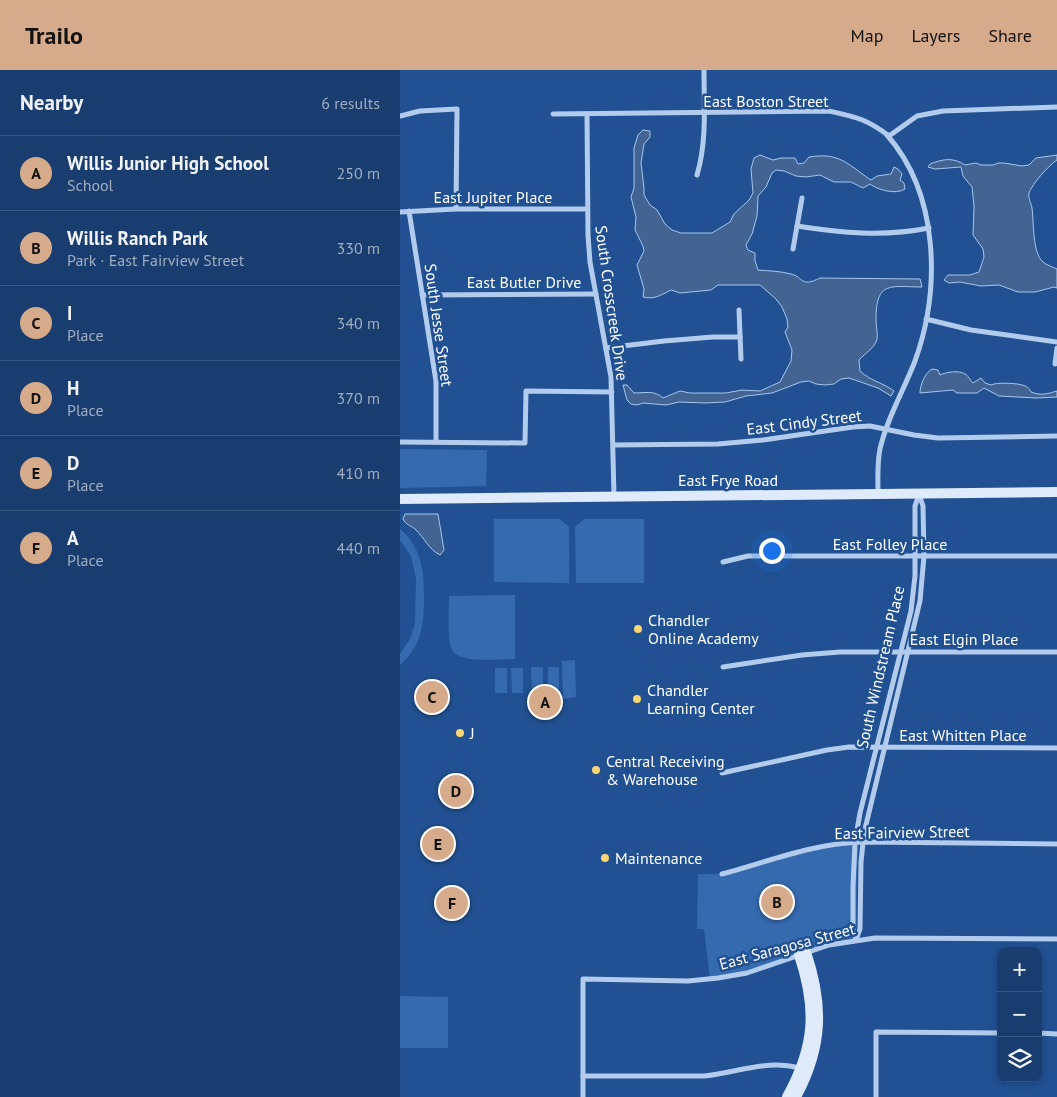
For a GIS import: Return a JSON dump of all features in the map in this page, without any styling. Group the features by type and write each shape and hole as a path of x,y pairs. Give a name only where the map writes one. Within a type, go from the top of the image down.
{"street":[{"path":"697,175 702,159 704,70"},
{"path":"886,134 889,136 917,116 943,111 1057,107"},
{"path":"400,116 420,110 458,109 456,209"},
{"name":"East Boston Street","path":"553,114 704,114 829,111 853,116 873,124 886,134"},
{"name":"South Crosscreek Drive","path":"586,114 587,209 590,262 612,392 614,496"},
{"path":"878,494 880,448 915,361 923,335 932,276 929,228 918,188 910,166 886,134"},
{"path":"793,249 802,198"},
{"name":"East Jupiter Place","path":"400,212 456,209 587,209"},
{"name":"South Jesse Street","path":"409,211 436,382 436,442"},
{"path":"797,226 876,234 929,228"},
{"name":"East Butler Drive","path":"422,295 596,294"},
{"path":"739,310 741,359"},
{"path":"926,319 971,330 1057,342"},
{"path":"606,348 703,338 740,337"},
{"path":"1055,364 1057,348"},
{"path":"400,442 525,443 526,391 612,392"},
{"name":"East Cindy Street","path":"613,445 718,444 870,426 938,438 1057,436"},
{"name":"East Frye Road","path":"400,499 1057,492"},
{"name":"South Windstream Place","path":"856,940 853,929 852,887 855,842 860,813 901,652 914,590 916,556 915,506 919,494"},
{"name":"South Windstream Place","path":"856,940 860,929 862,842 871,798 909,652 920,601 924,556 923,510 919,494"},
{"name":"East Folley Place","path":"723,562 748,556 1057,556"},
{"name":"East Elgin Place","path":"723,667 802,655 840,652 1057,652"},
{"name":"East Whitten Place","path":"722,773 849,747 1057,748"},
{"name":"East Fairview Street","path":"722,874 812,849 855,842 1057,844"},
{"name":"East Saragosa Street","path":"583,1076 583,979 688,981 718,978 747,973 829,945 875,938 1057,938"},
{"path":"796,1097 805,1069 811,1012 810,993 802,953"},
{"path":"876,1097 876,1032 997,1033"},
{"path":"1042,1033 1057,1034"},
{"path":"583,1097 583,1076 704,1076 777,1064 805,1069"},
{"path":"787,1097 805,1069"}],"shaded area":[{"path":"643,130 650,131 650,137 644,144 641,163 644,195 650,205 657,210 665,224 672,230 681,233 712,233 730,222 734,214 749,200 753,193 751,169 754,158 760,155 773,160 795,158 798,164 804,163 809,157 828,156 849,164 871,180 877,176 891,174 894,167 898,169 902,174 900,180 904,183 905,189 897,192 882,190 870,184 863,188 851,182 834,182 820,175 796,176 776,170 772,173 766,187 758,196 757,216 752,234 746,245 748,250 755,253 758,270 795,275 805,282 820,278 920,279 922,287 894,287 887,288 882,292 877,306 876,342 859,360 860,371 894,391 891,396 878,388 849,378 841,379 834,384 825,385 809,381 801,382 772,393 746,396 725,402 679,402 666,405 643,403 637,405 631,404 627,400 623,385 627,385 634,393 653,393 663,398 680,391 690,393 726,393 742,390 760,391 780,382 791,361 792,350 785,332 788,327 782,307 760,285 718,285 711,290 680,293 671,290 654,297 643,297 644,289 637,265 644,251 635,230 636,217 631,197 634,188 634,148 638,135"},
{"path":"1057,155 1057,160 1037,180 1031,189 1029,199 1032,208 1037,251 1043,262 1057,269 1057,288 1054,287 1035,292 1018,292 999,285 981,286 960,282 949,283 944,280 948,275 970,275 979,272 984,257 983,249 973,235 974,206 972,187 963,176 961,167 935,169 928,167 930,164 948,160 965,165 1004,163 1022,166 1029,165 1036,158"},
{"path":"932,369 938,370 940,375 952,372 962,373 967,375 973,383 981,378 985,383 991,385 1003,383 1022,385 1031,392 1038,394 1057,391 1057,397 999,396 984,388 977,393 957,393 953,390 920,393 923,380"},
{"path":"400,449 487,450 486,486 400,488"},
{"path":"405,514 438,514 444,550 440,555 432,550 415,529 405,523 403,519"},
{"path":"494,519 560,519 569,527 569,583 494,582"},
{"path":"584,519 644,519 644,583 576,583 575,527"},
{"path":"400,529 413,544 417,552 422,570 424,599 420,635 413,651 400,665 400,654 410,639 415,624 416,579 411,556 400,540"},
{"path":"515,595 515,659 471,659 456,654 452,650 449,632 449,596"},
{"path":"575,660 576,697 563,699 562,661"},
{"path":"531,667 543,667 543,693 532,693"},
{"path":"548,667 559,667 559,693 548,693"},
{"path":"495,668 507,668 507,693 495,693"},
{"path":"511,668 523,668 523,693 512,693"},
{"path":"859,842 856,940 829,945 747,973 710,979 704,929 697,929 698,874 722,874 812,849"},
{"path":"400,996 448,997 448,1048 400,1048"}],"place":[{"name":"Chandler Online Academy","path":"638,629"},
{"name":"I","path":"432,697"},
{"name":"Chandler Learning Center","path":"637,699"},
{"name":"Willis Junior High School","path":"545,702"},
{"name":"J","path":"460,733"},
{"name":"Central Receiving & Warehouse","path":"596,770"},
{"name":"H","path":"456,791"},
{"name":"D","path":"438,844"},
{"name":"Maintenance","path":"605,858"},
{"name":"Willis Ranch Park","path":"777,902"},
{"name":"A","path":"452,903"}]}
